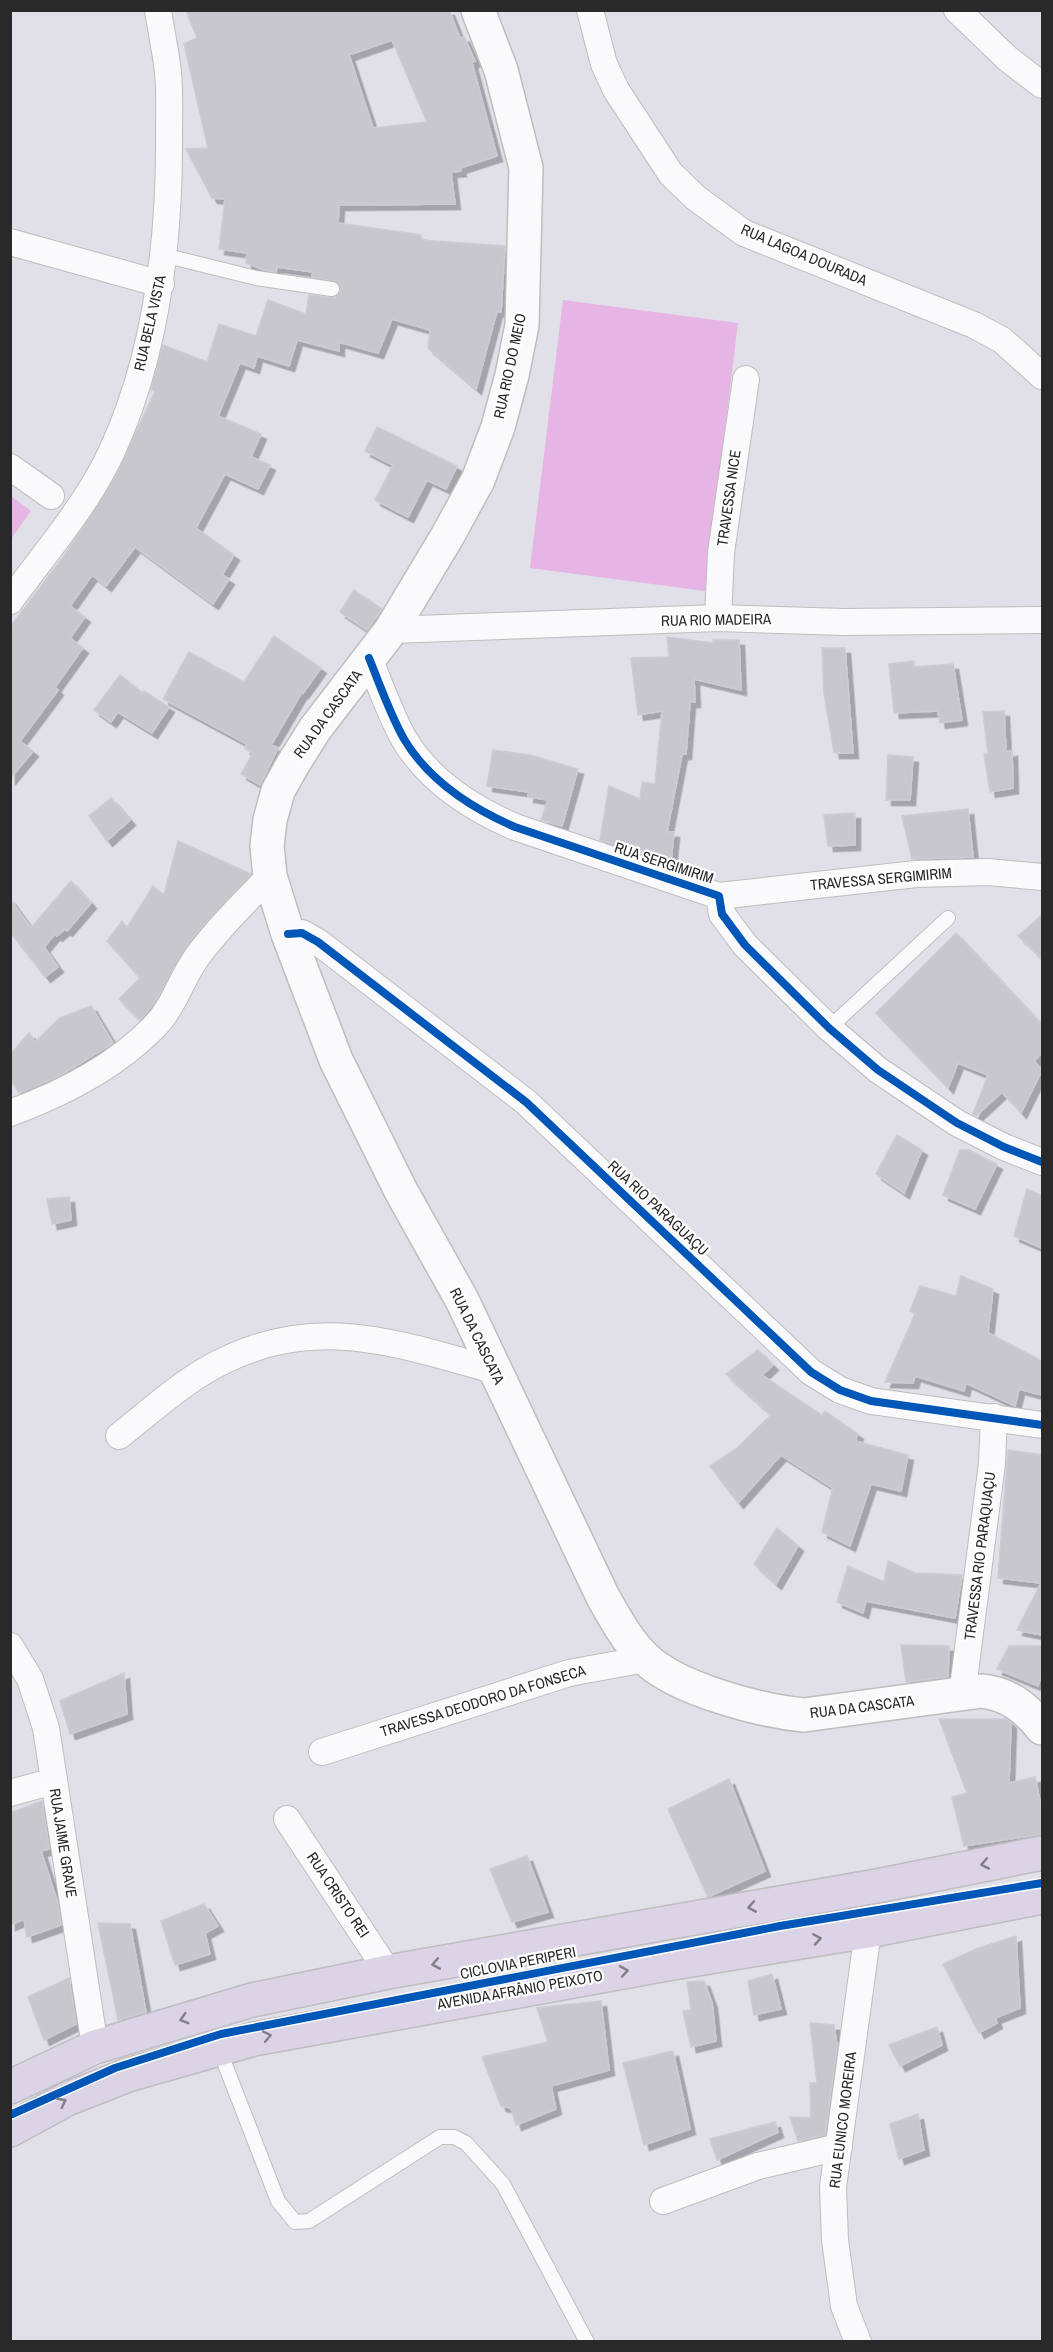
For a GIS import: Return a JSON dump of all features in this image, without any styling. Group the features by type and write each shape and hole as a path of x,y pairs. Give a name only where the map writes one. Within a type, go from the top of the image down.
{"main road":[{"name":"RUA RIO DO MEIO","path":"390,630 448,535 478,480 498,427 522,325 527,220 526,168 501,70 478,10"},
{"name":"RUA DA CASCATA","path":"390,630 315,729 278,792 270,820 267,846 270,876 288,934 336,1060 401,1191 462,1300 493,1370 554,1489 603,1597 619,1625 645,1659 674,1678 780,1712 804,1715 962,1695 997,1693 1012,1699 1042,1728"},
{"path":"10,2087 95,2047 252,2000 388,1972 871,1887 1042,1853"},
{"name":"AVENIDA AFRÂNIO PEIXOTO","path":"10,2130 78,2095 128,2075 276,2035 501,1993 868,1931 1042,1897"}],"street":[{"name":"RUA BELA VISTA","path":"10,602 74,513 111,453 128,412 161,284 169,167 168,74 158,10"},
{"name":"RUA LAGOA DOURADA","path":"590,10 604,64 616,90 671,174 696,198 744,233 974,325 1002,340 1042,376"},
{"path":"957,10 1008,59 1042,85"},
{"path":"10,242 161,284"},
{"name":"TRAVESSA NICE","path":"718,618 721,553 746,379"},
{"path":"10,467 51,496"},
{"name":"RUA RIO MADEIRA","path":"390,630 718,618 843,622 1042,620"},
{"name":"RUA SERGIMIRIM","path":"369,658 405,740 430,771 455,795 487,815 515,827 719,896 722,914 734,934 829,1028 915,1097 1004,1147 1042,1162"},
{"name":"TRAVESSA SERGIMIRIM","path":"719,896 916,874 988,872 1042,877"},
{"path":"10,1113 73,1087 155,1026 171,1005 196,959 213,936 270,876"},
{"name":"RUA RIO PARAGUAÇU","path":"288,934 302,933 318,942 526,1102 811,1372 840,1390 871,1401 1042,1425"},
{"path":"119,1436 202,1372 240,1354 318,1335 358,1336 402,1344 493,1370"},
{"name":"TRAVESSA RIO PARAQUAÇU","path":"962,1695 992,1463 994,1417"},
{"name":"RUA JAIME GRAVE","path":"10,1646 20,1658 46,1728 95,2047"},
{"name":"TRAVESSA DEODORO DA FONSECA","path":"322,1752 569,1673 645,1659"},
{"path":"10,1793 54,1781"},
{"name":"RUA CRISTO REI","path":"287,1819 388,1972"},
{"name":"RUA EUNICO MOREIRA","path":"858,2342 844,2306 835,2240 833,2187 868,1931"},
{"path":"663,2201 758,2166 839,2147"}],"lane":[{"path":"163,255 256,278 332,289"},
{"path":"829,1028 948,918"},
{"path":"219,2049 278,2200 296,2222 309,2221 440,2137 454,2137 466,2142 503,2184 587,2342"}],"shaded area":[{"path":"563,300 738,323 705,591 530,568"},
{"path":"11,496 31,511 11,539"}],"building":[{"path":"186,10 449,10 460,38 464,37 475,61 472,63 497,156 460,168 461,171 451,172 455,204 339,205 338,223 421,235 421,240 505,246 501,312 497,311 476,389 428,348 430,330 392,319 378,353 339,342 339,351 297,340 289,366 257,356 254,368 240,363 218,416 261,434 251,457 270,465 258,489 225,474 196,528 234,555 222,575 229,579 213,604 135,547 106,586 92,575 70,606 85,617 70,638 83,648 55,687 58,690 20,741 33,751 10,779 10,627 64,556 115,478 155,391 151,389 163,345 207,362 219,324 256,336 268,300 306,314 309,295 335,298 341,291 337,282 312,277 313,272 277,267 276,272 267,271 246,263 247,253 219,249 225,199 212,198 186,149 208,148 184,44 197,38","holes":["392,40 427,122 373,128 349,55"]},
{"path":"377,427 457,466 446,489 427,480 408,517 375,500 393,465 365,451"},
{"path":"354,590 382,609 367,630 340,612"},
{"path":"274,636 321,668 302,692 271,745 278,748 260,785 241,774 253,753 245,749 247,744 163,699 189,652 244,682"},
{"path":"667,637 713,643 713,640 739,640 741,690 694,679 695,702 690,702 686,754 682,754 667,832 674,832 671,862 600,840 609,786 640,799 642,782 655,784 662,711 638,715 631,658 669,657"},
{"path":"822,648 845,648 853,753 834,753 824,694"},
{"path":"914,661 914,667 953,664 962,720 940,723 938,711 894,713 889,664"},
{"path":"120,675 143,693 144,691 169,707 152,733 118,712 111,722 94,710"},
{"path":"1004,711 1006,752 1012,751 1013,788 990,792 984,754 988,754 983,712"},
{"path":"493,750 530,755 578,769 562,826 541,820 548,800 528,797 529,792 487,786"},
{"path":"888,755 913,757 910,800 886,800"},
{"path":"111,798 130,820 107,841 89,816"},
{"path":"968,809 973,857 912,859 902,816"},
{"path":"855,813 855,845 828,846 824,815"},
{"path":"178,841 251,874 193,937 154,1003 140,1020 119,999 140,978 107,941 122,921 127,928 153,886 164,895"},
{"path":"71,881 91,903 67,931 65,929 57,936 55,934 44,947 58,967 45,977 10,932 10,899 31,928"},
{"path":"1042,915 1042,959 1018,936"},
{"path":"956,933 1042,1025 1042,1053 1034,1061 1042,1070 1021,1113 1002,1092 976,1116 973,1114 988,1075 958,1063 948,1088 876,1013"},
{"path":"91,1006 113,1043 61,1075 19,1093 10,1078 10,1055 29,1033 35,1042 60,1018"},
{"path":"897,1135 922,1150 904,1193 876,1174"},
{"path":"960,1150 969,1150 997,1164 975,1209 943,1195"},
{"path":"1027,1189 1042,1196 1042,1248 1014,1236"},
{"path":"69,1197 71,1220 52,1224 47,1199"},
{"path":"961,1276 993,1289 988,1333 1042,1361 1042,1395 1019,1389 1015,1406 966,1383 964,1391 915,1376 913,1383 885,1382 915,1314 910,1311 920,1286 956,1296"},
{"path":"758,1350 773,1365 762,1375 822,1415 825,1411 858,1434 855,1441 908,1455 901,1491 871,1484 850,1546 822,1532 833,1488 781,1455 738,1503 710,1466 736,1449 771,1415 726,1374"},
{"path":"1008,1450 1042,1455 1042,1635 1017,1630 1041,1583 998,1578"},
{"path":"777,1528 798,1546 776,1584 754,1564"},
{"path":"888,1561 915,1573 962,1575 955,1618 866,1601 863,1613 837,1602 848,1566 884,1582"},
{"path":"901,1645 949,1646 948,1677 906,1682"},
{"path":"1009,1646 1042,1646 1042,1672 1038,1686 997,1669"},
{"path":"124,1673 127,1714 70,1734 60,1701"},
{"path":"939,1719 1006,1719 1011,1723 1009,1783 1035,1777 1042,1811 1042,1834 964,1846 952,1797 967,1793"},
{"path":"729,1779 765,1871 708,1897 668,1809"},
{"path":"42,1801 49,1849 41,1851 57,1901 61,1925 27,1937 24,1919 10,1925 10,1813"},
{"path":"527,1856 548,1912 512,1922 490,1869"},
{"path":"204,1904 218,1926 205,1933 210,1954 175,1965 161,1921"},
{"path":"98,1923 130,1924 146,2012 118,2020"},
{"path":"1016,1936 1020,2008 995,2018 997,2023 979,2033 943,1964 976,1949"},
{"path":"772,1974 781,2009 754,2015 748,1981"},
{"path":"69,1978 76,2024 44,2040 28,1997"},
{"path":"704,1981 712,2003 716,2041 691,2047 683,2011 691,2010 687,1982"},
{"path":"601,2001 609,2070 551,2086 556,2109 516,2125 511,2108 501,2106 482,2057 548,2042 537,2008"},
{"path":"810,2023 834,2025 837,2046 825,2135 798,2141 790,2117 811,2118 810,2083 817,2083"},
{"path":"937,2027 942,2045 900,2066 889,2045"},
{"path":"673,2051 690,2129 644,2145 623,2063"},
{"path":"918,2114 924,2150 899,2159 890,2124"},
{"path":"775,2122 778,2132 717,2160 710,2139"}],"cycle path":[{"path":"369,658 404,739 426,768 452,792 515,827 719,896 722,914 745,945 829,1028 878,1070 957,1123 1004,1147 1042,1162"},
{"path":"288,934 302,933 318,942 526,1102 811,1372 840,1390 871,1401 1042,1425"},
{"name":"CICLOVIA PERIPERI","path":"10,2115 115,2068 221,2034 780,1926 1042,1883"}]}
